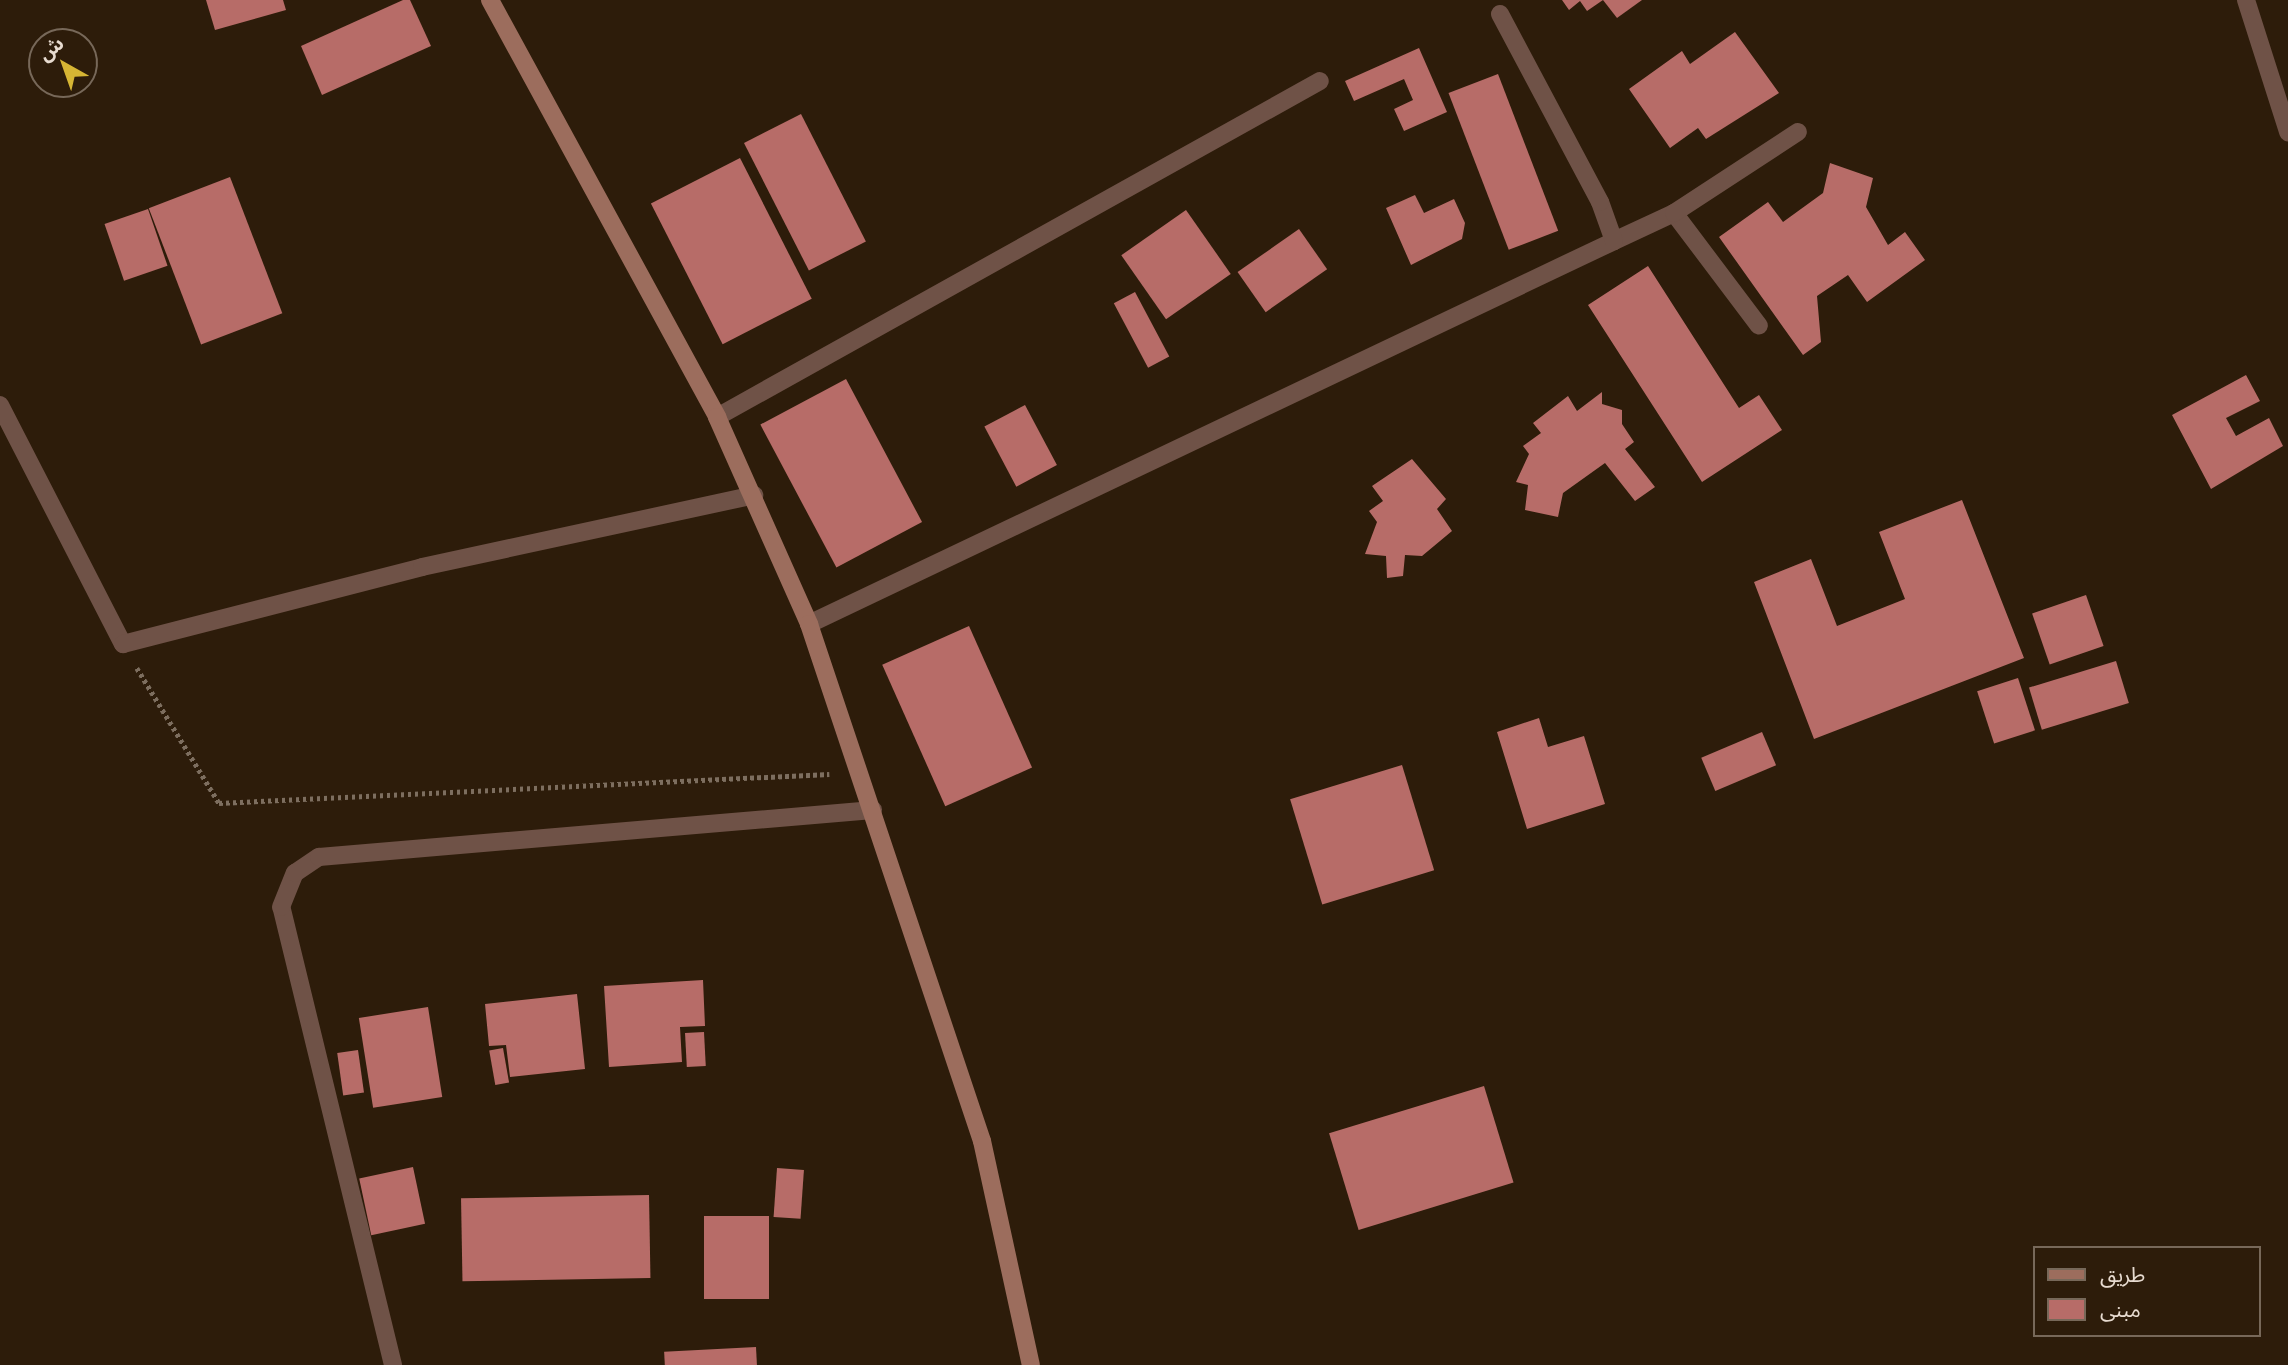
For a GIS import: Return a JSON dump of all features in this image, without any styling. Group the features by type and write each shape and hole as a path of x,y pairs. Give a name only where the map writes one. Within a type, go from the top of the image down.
{"street":[{"path":"490,0 717,418 754,495 809,624 982,1140 1031,1365"},
{"path":"2246,0 2288,132"},
{"path":"1500,14 1601,202 1614,241"},
{"path":"717,418 1320,81"},
{"path":"809,624 1674,214 1798,132"},
{"path":"1674,214 1759,326"},
{"path":"0,405 123,644 422,567 754,495"},
{"path":"393,1365 281,907 295,873 319,857 873,810"}],"path":[{"path":"123,644 219,803 858,773"}],"building":[{"path":"206,0 283,0 286,10 215,30"},
{"path":"403,0 410,0 431,46 322,95 301,46"},
{"path":"1562,0 1603,0 1587,11 1580,1 1569,10"},
{"path":"1603,0 1642,0 1617,18"},
{"path":"1735,32 1779,93 1706,139 1698,128 1670,148 1629,89 1682,51 1690,64"},
{"path":"1419,48 1447,112 1404,131 1394,109 1413,100 1404,79 1354,101 1345,81"},
{"path":"1498,74 1558,231 1509,250 1449,93"},
{"path":"801,114 866,241 809,270 744,143"},
{"path":"740,158 812,299 723,344 651,203"},
{"path":"1830,163 1873,178 1866,207 1888,245 1905,232 1925,260 1867,302 1848,275 1817,296 1821,342 1803,355 1719,237 1768,202 1783,222 1823,193"},
{"path":"230,177 282,313 201,344 149,208"},
{"path":"1415,195 1424,213 1454,199 1465,223 1462,239 1411,265 1386,208"},
{"path":"148,209 168,266 124,281 105,224"},
{"path":"1186,210 1231,274 1166,319 1121,255"},
{"path":"1299,229 1327,269 1266,312 1238,272"},
{"path":"1648,266 1739,408 1759,395 1782,430 1702,482 1588,305"},
{"path":"1135,292 1169,356 1148,368 1114,303"},
{"path":"2246,375 2260,401 2226,418 2236,436 2269,418 2283,446 2211,489 2172,415"},
{"path":"846,379 922,522 836,568 760,425"},
{"path":"1602,392 1602,404 1622,410 1622,424 1634,442 1625,449 1655,487 1635,501 1605,463 1563,493 1558,517 1525,510 1528,485 1516,482 1529,454 1523,446 1541,433 1533,423 1568,396 1577,411"},
{"path":"1025,405 1057,465 1016,487 984,427"},
{"path":"1412,459 1446,499 1437,509 1452,531 1422,556 1405,555 1403,576 1387,578 1386,556 1365,554 1377,522 1369,511 1383,501 1372,486"},
{"path":"1962,500 2024,658 1814,739 1754,582 1811,559 1837,626 1905,599 1879,532"},
{"path":"2086,595 2104,646 2050,665 2032,614"},
{"path":"969,626 1032,768 945,806 882,665"},
{"path":"2116,661 2129,703 2042,730 2029,688"},
{"path":"2018,678 2035,730 1994,744 1977,691"},
{"path":"1539,718 1548,747 1584,736 1605,804 1527,829 1497,732"},
{"path":"1762,732 1776,765 1715,791 1701,758"},
{"path":"1402,765 1434,870 1322,904 1290,799"},
{"path":"703,980 705,1026 680,1027 682,1062 609,1067 604,986"},
{"path":"577,994 585,1069 510,1077 506,1045 489,1046 485,1004"},
{"path":"428,1007 442,1097 373,1108 359,1018"},
{"path":"704,1032 706,1066 687,1067 685,1033"},
{"path":"503,1048 509,1082 495,1085 489,1050"},
{"path":"358,1050 364,1093 343,1096 337,1053"},
{"path":"1484,1086 1514,1183 1359,1230 1329,1133"},
{"path":"413,1167 425,1224 371,1235 359,1178"},
{"path":"777,1168 804,1170 801,1219 774,1217"},
{"path":"649,1195 650,1278 462,1281 461,1198"},
{"path":"704,1216 769,1216 769,1299 704,1299"},
{"path":"756,1347 757,1365 665,1365 664,1352"}]}
